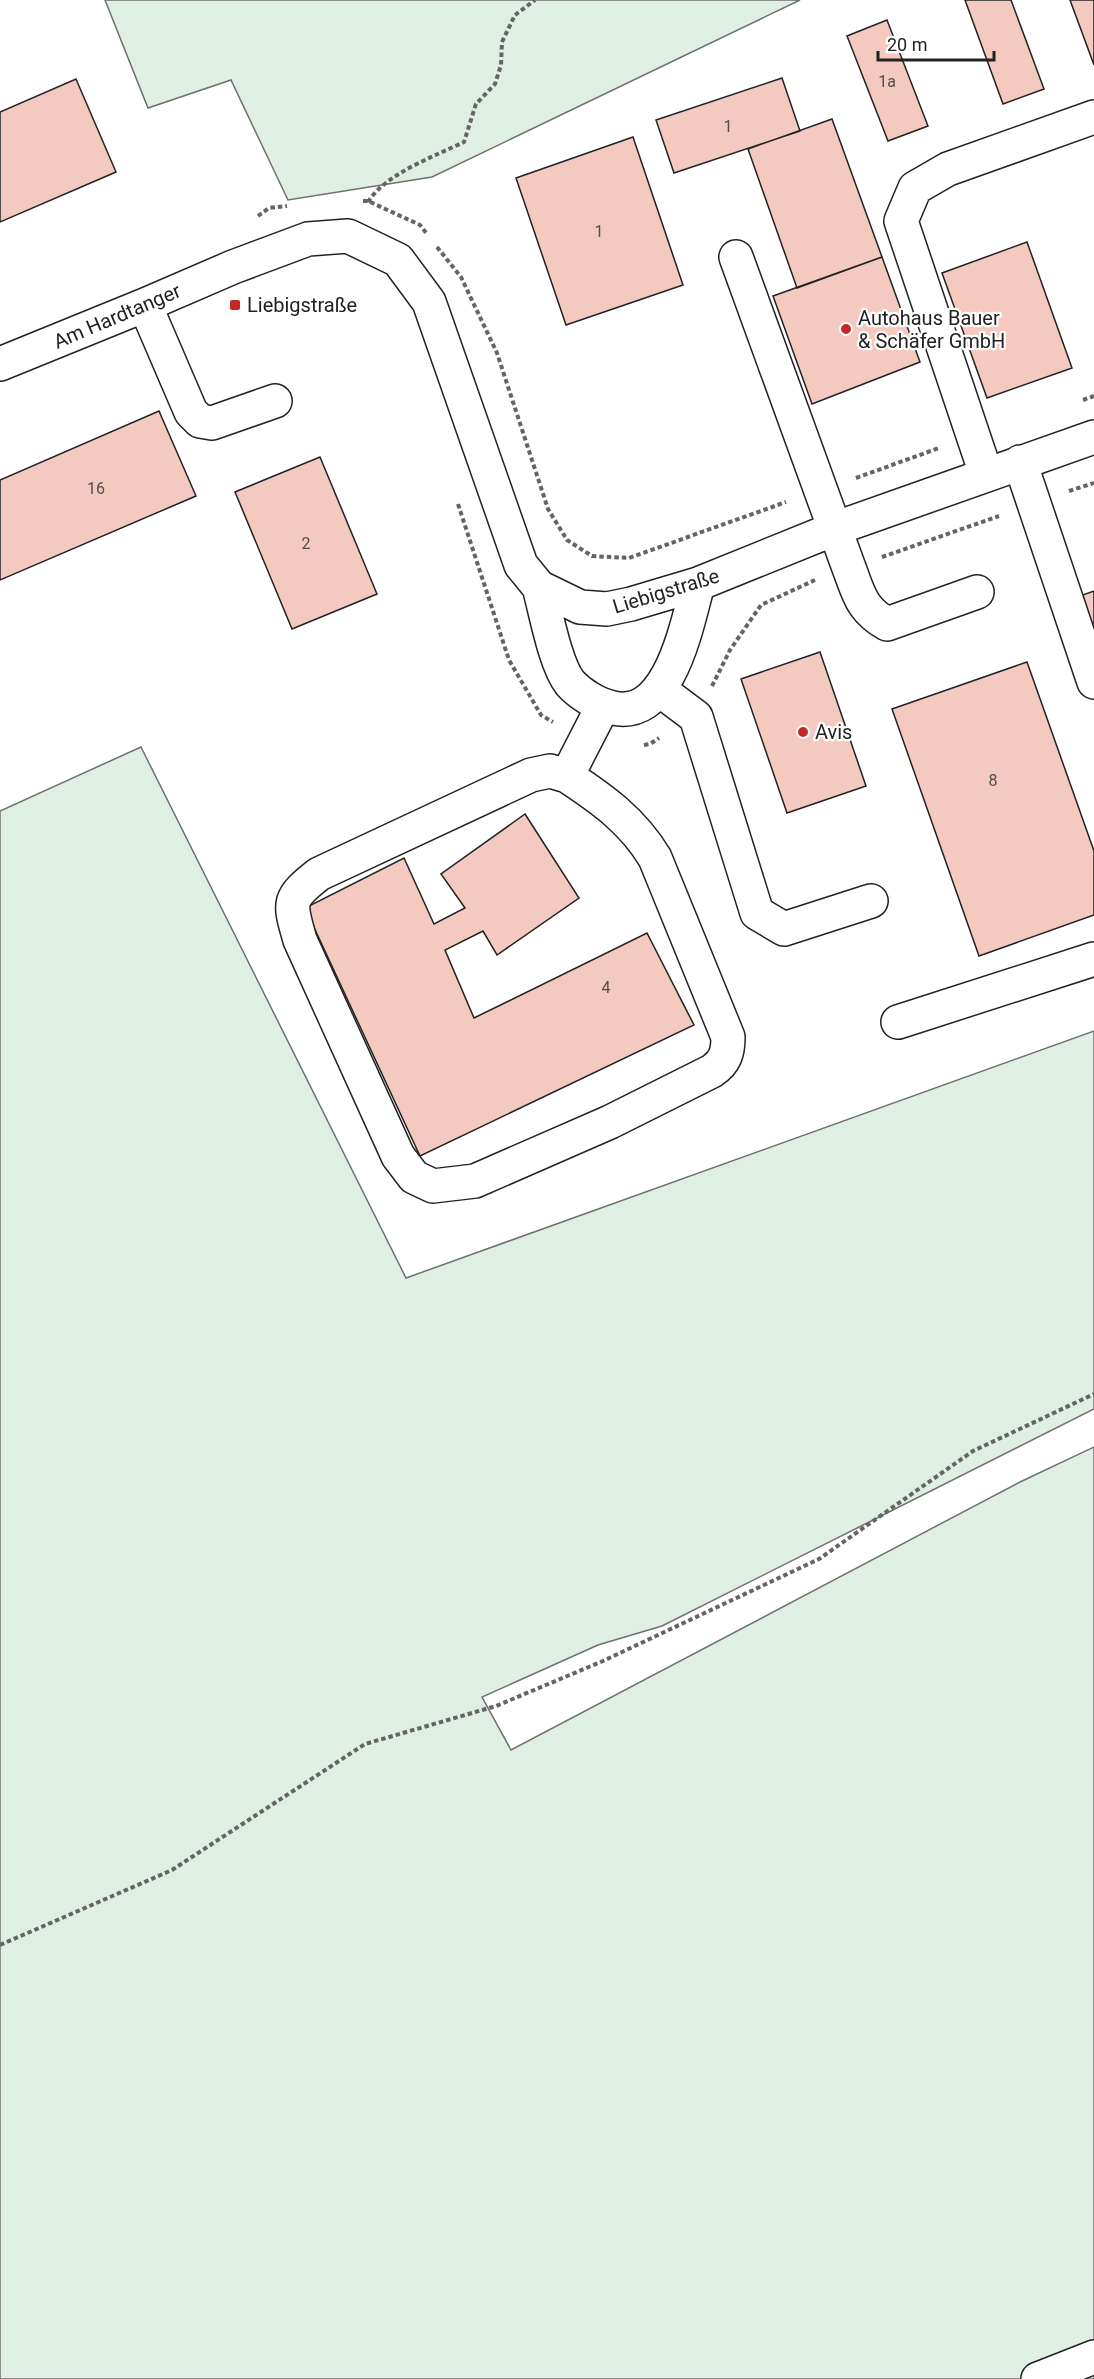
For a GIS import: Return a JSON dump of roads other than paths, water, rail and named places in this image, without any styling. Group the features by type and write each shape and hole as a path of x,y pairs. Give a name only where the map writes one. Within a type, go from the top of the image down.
{"street":[{"path":"986,474 900,221 915,188 948,169 1094,117"},
{"name":"Liebigstraße","path":"232,267 308,239 348,236 398,260 429,302 521,565 539,587 580,608 607,609 698,584 834,529 1094,437"},
{"path":"736,257 834,529 864,605 871,615 886,624 977,592"},
{"name":"Am Hardtanger","path":"0,364 232,267"},
{"path":"145,305 191,412 200,421 213,423 274,400"},
{"path":"1020,462 1094,682"},
{"path":"539,587 559,659 570,682 586,696 603,706 622,711 644,703 660,690 681,647 698,584"},
{"path":"660,690 696,717 757,913 784,929 871,901"},
{"path":"567,776 603,706"},
{"path":"550,771 567,776 620,815 642,836 655,858 728,1037 728,1052 721,1065 712,1071 610,1122 475,1181 433,1186 414,1177 398,1156 300,940 291,911 298,890 319,874 531,775 550,771"},
{"path":"898,1022 1094,959"},
{"path":"1038,2379 1094,2357"}],"place":[{"name":"Liebigstraße","path":"235,305"},
{"name":"Autohaus Bauer & Schäfer GmbH","path":"846,329"},
{"name":"Avis","path":"803,732"}]}
